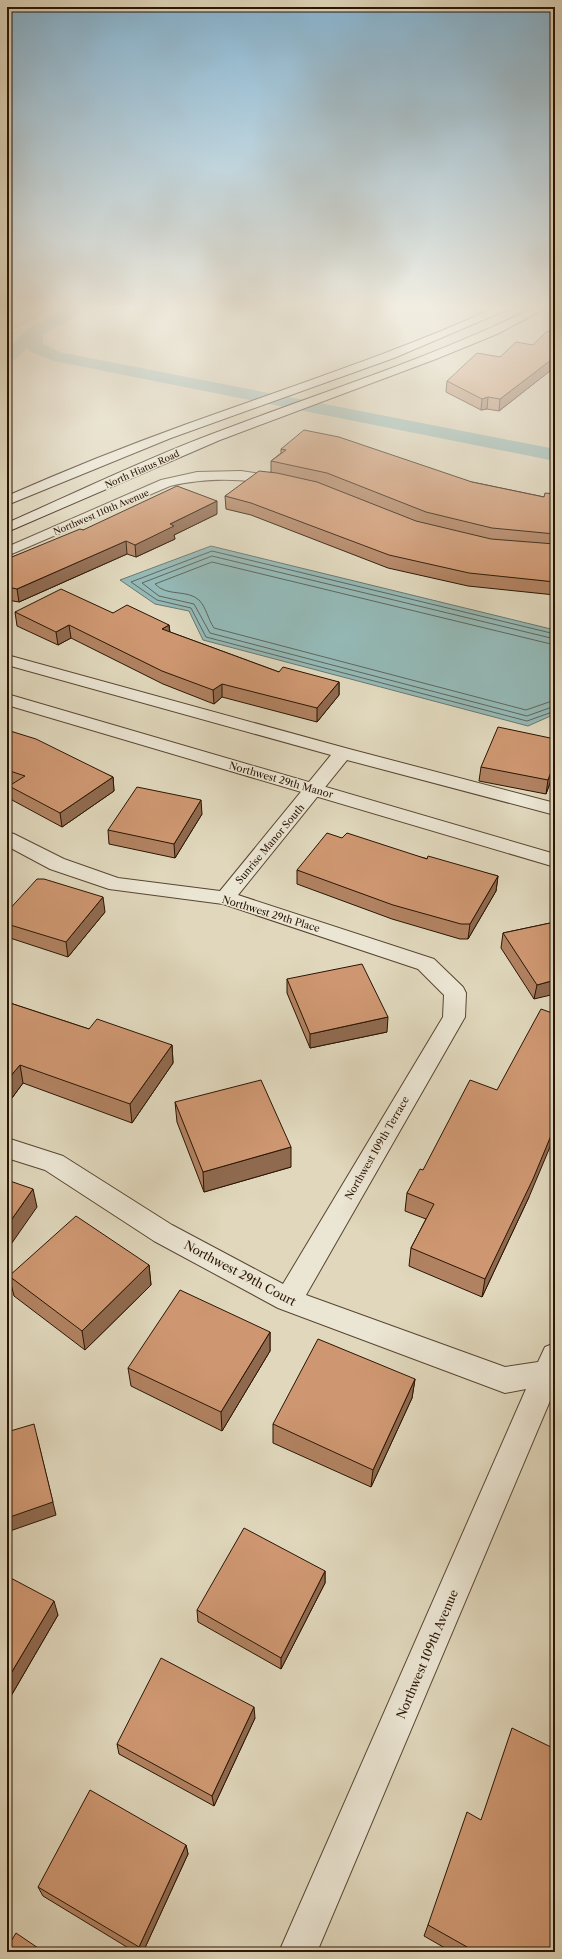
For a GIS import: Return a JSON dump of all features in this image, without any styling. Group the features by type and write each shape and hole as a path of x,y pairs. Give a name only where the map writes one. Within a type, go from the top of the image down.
{"street":[{"name":"North Hiatus Road","path":"7,501 61,478 274,397"},
{"name":"North Hiatus Road","path":"7,528 215,437 322,397"},
{"name":"Northwest 110th Avenue","path":"7,552 166,483 197,476 241,475 292,483"},
{"path":"7,660 343,753 555,809"},
{"name":"Northwest 29th Manor","path":"7,699 555,861"},
{"name":"Sunrise Manor South","path":"225,898 343,753"},
{"name":"Northwest 29th Place","path":"7,838 57,864 116,884 225,898 426,964 455,993"},
{"name":"Northwest 109th Terrace","path":"288,1300 454,1017 455,993"},
{"name":"Northwest 29th Court","path":"7,1148 54,1163 163,1233 288,1300 505,1380 553,1368"},
{"name":"Northwest 109th Avenue","path":"298,1952 553,1368"}],"water":[{"path":"211,546 555,630 555,714 528,726 203,640 189,611 155,604 120,580"}],"building":[{"path":"304,430 339,437 472,482 544,497 545,493 555,494 555,534 492,528 426,512 327,473 271,461 286,450 281,449"},
{"path":"259,471 277,473 317,482 416,521 491,539 555,544 555,582 469,573 389,555 251,503 225,496"},
{"path":"177,486 217,501 170,524 174,526 135,545 126,541 17,589 7,587 7,559 80,529 83,530"},
{"path":"61,589 113,613 127,605 169,625 162,629 279,672 283,667 339,682 317,708 222,684 213,690 162,671 69,625 56,632 15,612"},
{"path":"498,727 555,739 555,761 548,780 481,767"},
{"path":"7,730 36,739 113,777 60,813 9,786 25,776 7,770"},
{"path":"137,787 201,800 174,844 108,830"},
{"path":"327,833 342,838 347,833 427,859 428,856 498,876 470,924 461,924 393,905 297,870"},
{"path":"37,879 44,879 103,897 66,942 7,924 7,912"},
{"path":"555,922 555,980 537,985 503,933"},
{"path":"362,964 388,1017 310,1034 287,979"},
{"path":"7,1002 89,1029 97,1019 172,1045 130,1104 20,1065 8,1079"},
{"path":"541,1009 555,1014 555,1126 533,1179 485,1279 411,1248 434,1204 407,1193 420,1169 423,1170 470,1080 497,1090"},
{"path":"261,1080 291,1147 203,1172 175,1102"},
{"path":"7,1180 33,1189 7,1226"},
{"path":"76,1216 149,1265 82,1331 9,1276"},
{"path":"180,1290 270,1332 221,1412 128,1368"},
{"path":"318,1339 415,1379 373,1470 273,1424"},
{"path":"34,1424 53,1502 7,1518 7,1432"},
{"path":"244,1528 325,1571 281,1658 197,1610"},
{"path":"7,1576 54,1601 7,1680"},
{"path":"161,1658 254,1707 212,1796 117,1744"},
{"path":"512,1728 555,1749 555,1952 476,1952 428,1925 467,1812 481,1820"},
{"path":"90,1790 186,1845 139,1947 38,1887"},
{"path":"16,1933 44,1952 7,1952 7,1948"}],"waterway":[{"path":"264,397 555,455"}]}
